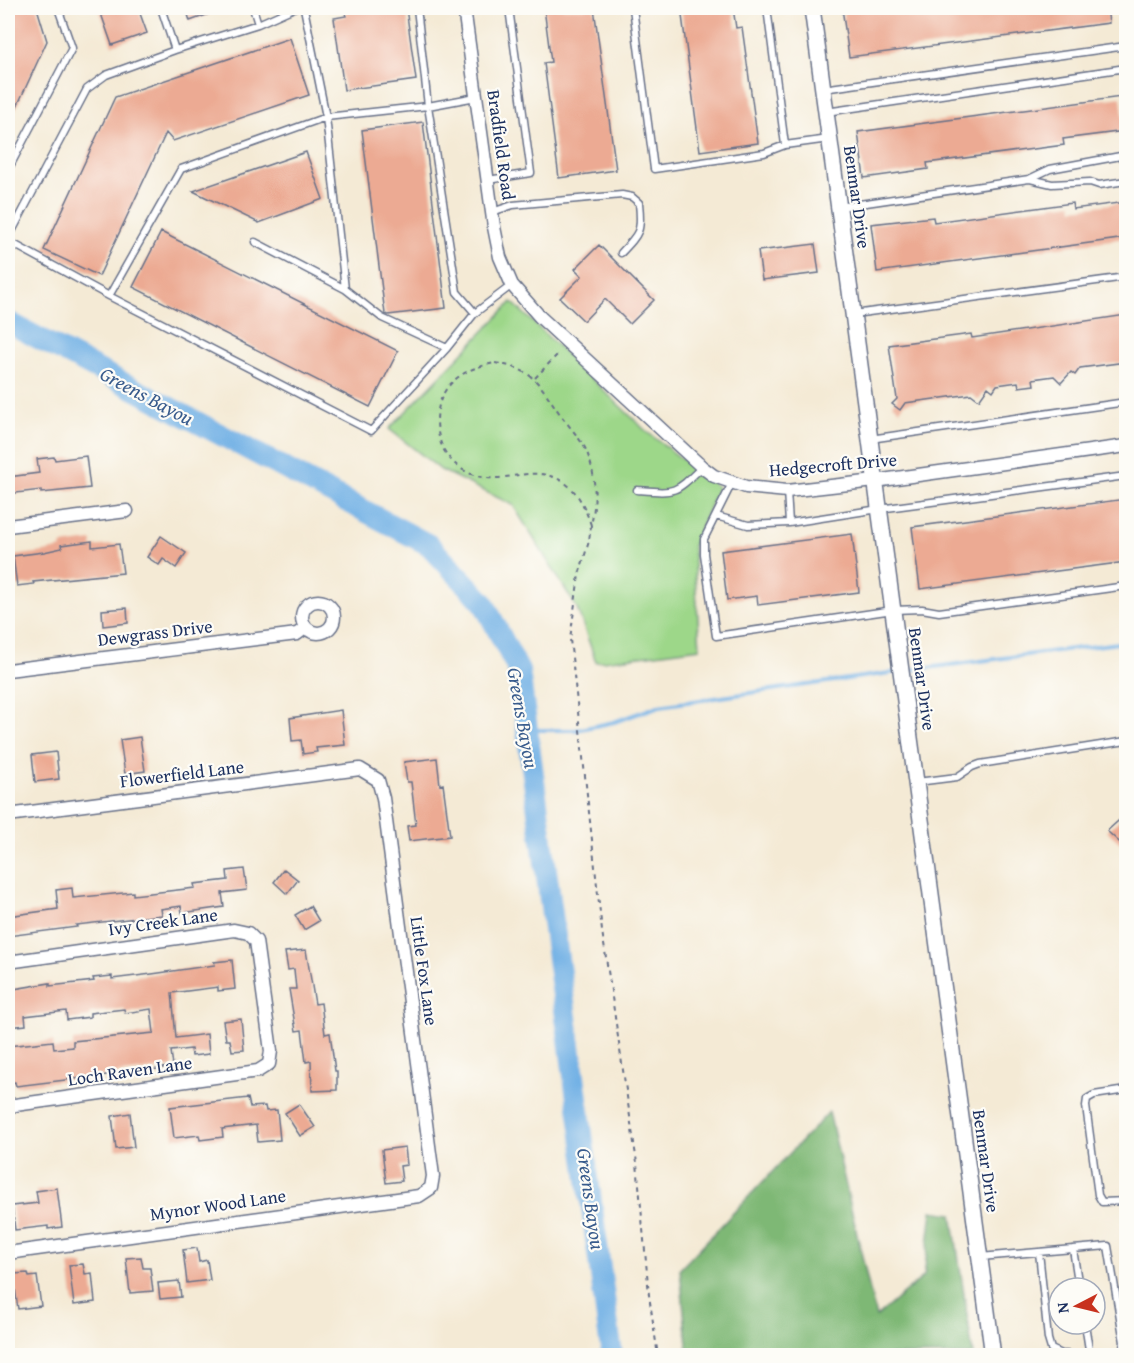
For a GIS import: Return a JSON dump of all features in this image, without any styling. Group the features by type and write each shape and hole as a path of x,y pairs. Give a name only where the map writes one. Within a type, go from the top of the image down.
{"street":[{"name":"Bradfield Road","path":"464,8 492,212 500,257 512,285"},
{"name":"Benmar Drive","path":"812,8 993,1356"},
{"name":"Hedgecroft Drive","path":"512,285 540,317 702,467 714,476 732,483 756,489 787,491 1126,446"},
{"path":"8,526 127,511"},
{"name":"Dewgrass Drive","path":"8,670 297,634 305,628"},
{"name":"Flowerfield Lane","path":"8,815 360,769"},
{"name":"Little Fox Lane","path":"360,769 378,780 383,798 433,1176 431,1188"},
{"name":"Ivy Creek Lane","path":"8,962 234,930 248,933 256,941 271,1051 269,1064 258,1071"},
{"name":"Loch Raven Lane","path":"8,1106 258,1071"},
{"name":"Mynor Wood Lane","path":"8,1253 419,1196 431,1188"}],"lane":[{"path":"8,170 72,48 58,8"},
{"path":"161,8 175,50"},
{"path":"253,8 258,24"},
{"path":"294,8 258,24 106,75 87,89 8,240 109,296 371,431 447,348 475,313 512,285"},
{"path":"304,8 326,117 345,289"},
{"path":"417,8 428,106 457,292 475,313"},
{"path":"488,180 531,173 509,8"},
{"path":"633,8 654,169 764,153 785,145 829,140"},
{"path":"767,8 785,145"},
{"path":"823,89 1126,46"},
{"path":"826,112 1126,68"},
{"path":"109,296 181,169 326,117 428,106 476,97"},
{"path":"838,207 1029,179 1050,169 1126,155"},
{"path":"1029,179 1052,184 1090,182 1099,185 1126,181"},
{"path":"492,212 513,205 622,195 632,197 639,202 641,220 638,235 621,253"},
{"path":"255,242 345,289 382,318 447,348"},
{"path":"853,314 1126,278"},
{"path":"870,439 1126,402"},
{"path":"637,490 666,492 679,489 702,467"},
{"path":"716,516 748,525 789,523 1126,476"},
{"path":"732,483 704,539 716,636 893,610 922,609 939,612 1126,586"},
{"path":"787,491 789,523"},
{"path":"916,782 957,777 980,764 1126,741"},
{"path":"1126,1090 1094,1095 1087,1099 1086,1106 1098,1195 1102,1202 1126,1201"},
{"path":"980,1257 1108,1246 1124,1342 1122,1352 1114,1356"},
{"path":"1073,1249 1077,1276"},
{"path":"1039,1252 1051,1349 1062,1354 1091,1356 1087,1336"}],"path":[{"path":"535,378 558,354"},
{"path":"591,525 577,493 564,482 531,472 497,478 479,477 462,470 450,460 440,444 436,426 438,408 446,390 458,376 475,367 495,363 511,365 535,378 585,448 591,467 595,507 589,541 579,575 570,639 602,931 637,1163 658,1356"}],"green space":[{"path":"512,302 647,432 718,487 693,546 700,648 596,662 577,608 513,505 441,470 389,429"},
{"path":"829,1112 876,1317 924,1276 932,1211 952,1214 973,1355 688,1355 680,1269"}],"building":[{"path":"8,8 37,8 47,41 8,126"},
{"path":"99,8 138,8 147,33 112,45"},
{"path":"186,8 223,8 223,9 190,21"},
{"path":"344,8 406,8 416,80 344,90 334,18 346,16"},
{"path":"544,8 594,8 616,170 559,178 544,63 551,62"},
{"path":"681,8 733,8 736,28 742,27 758,143 700,151"},
{"path":"842,8 1107,8 1109,23 849,57"},
{"path":"290,38 309,95 173,141 166,133 99,276 44,250 115,97"},
{"path":"1121,97 1125,131 1063,139 1064,145 927,163 928,169 864,178 858,132"},
{"path":"423,122 446,308 388,315 385,314 362,130"},
{"path":"306,152 323,199 259,223 193,191"},
{"path":"1126,202 1126,238 877,272 871,224 933,217 934,222 1072,203 1073,209"},
{"path":"161,232 398,351 370,407 133,287"},
{"path":"815,244 819,273 762,280 758,251"},
{"path":"599,245 654,300 630,324 605,299 584,321 560,298 582,276 575,269"},
{"path":"1126,315 1126,362 1080,368 1075,375 1071,372 1061,383 1054,376 1033,379 1034,385 1019,387 1018,382 997,385 993,391 988,387 979,400 971,394 905,403 900,410 892,404 897,399 889,345 971,334 972,338"},
{"path":"86,456 90,488 8,494 8,477 39,473 37,459 54,457 55,460"},
{"path":"1126,499 1126,562 920,589 912,527"},
{"path":"852,534 859,592 758,605 757,596 727,600 721,551"},
{"path":"161,536 186,553 176,568 163,559 159,565 147,557"},
{"path":"92,541 92,547 119,544 123,573 33,582 34,584 17,586 13,556 62,548 61,545"},
{"path":"127,608 128,623 103,626 102,610"},
{"path":"341,710 345,745 316,748 317,752 303,754 301,740 292,741 290,718"},
{"path":"140,737 145,771 125,774 120,740"},
{"path":"56,752 59,779 35,782 32,755"},
{"path":"437,758 450,836 409,841 407,826 416,825 411,782 407,782 404,762"},
{"path":"1126,814 1126,848 1107,831"},
{"path":"244,869 247,890 222,893 224,907 182,913 181,906 161,909 162,915 8,936 8,916 58,909 56,890 72,888 73,898 133,892 133,895 195,888 194,884 228,880 227,871"},
{"path":"284,869 298,880 287,894 274,882"},
{"path":"310,906 319,921 304,930 295,915"},
{"path":"306,950 315,1004 321,1003 325,1034 330,1033 335,1071 337,1071 337,1090 312,1091 311,1061 306,1062 302,1030 296,1031 289,989 296,989 294,969 288,970 285,952"},
{"path":"232,960 235,989 218,991 218,987 172,993 176,1038 207,1034 209,1054 192,1056 191,1049 171,1051 173,1066 16,1086 15,1082 8,1083 8,1046 53,1041 54,1049 73,1047 73,1041 154,1033 151,1009 125,1013 124,1009 90,1013 90,1017 67,1020 66,1011 25,1016 26,1025 9,1027 8,990 50,983 50,986 94,981 93,978 112,976 112,979 152,974 215,965 214,962"},
{"path":"241,1019 244,1050 232,1051 230,1040 226,1040 223,1021"},
{"path":"248,1098 250,1107 265,1106 266,1111 277,1110 280,1140 258,1142 256,1125 222,1129 223,1137 200,1140 199,1135 174,1138 170,1107"},
{"path":"299,1104 315,1127 300,1136 285,1113"},
{"path":"130,1113 134,1147 116,1149 112,1116"},
{"path":"405,1147 407,1165 400,1166 402,1181 386,1183 382,1150"},
{"path":"57,1188 62,1227 48,1229 48,1226 15,1230 12,1206 38,1203 36,1191"},
{"path":"197,1248 199,1262 207,1260 210,1280 187,1283 183,1250"},
{"path":"141,1257 143,1268 150,1268 153,1291 130,1293 126,1258"},
{"path":"83,1264 85,1274 92,1273 95,1302 74,1305 69,1265"},
{"path":"28,1273 29,1277 37,1276 41,1306 18,1309 13,1274"},
{"path":"179,1281 181,1297 160,1299 158,1283"}],"waterway":[{"name":"Greens Bayou","path":"8,322 429,545 483,602 519,671 612,1356"},
{"path":"904,671 1126,642"},
{"path":"527,730 576,730 614,722 659,706 897,672"}]}
